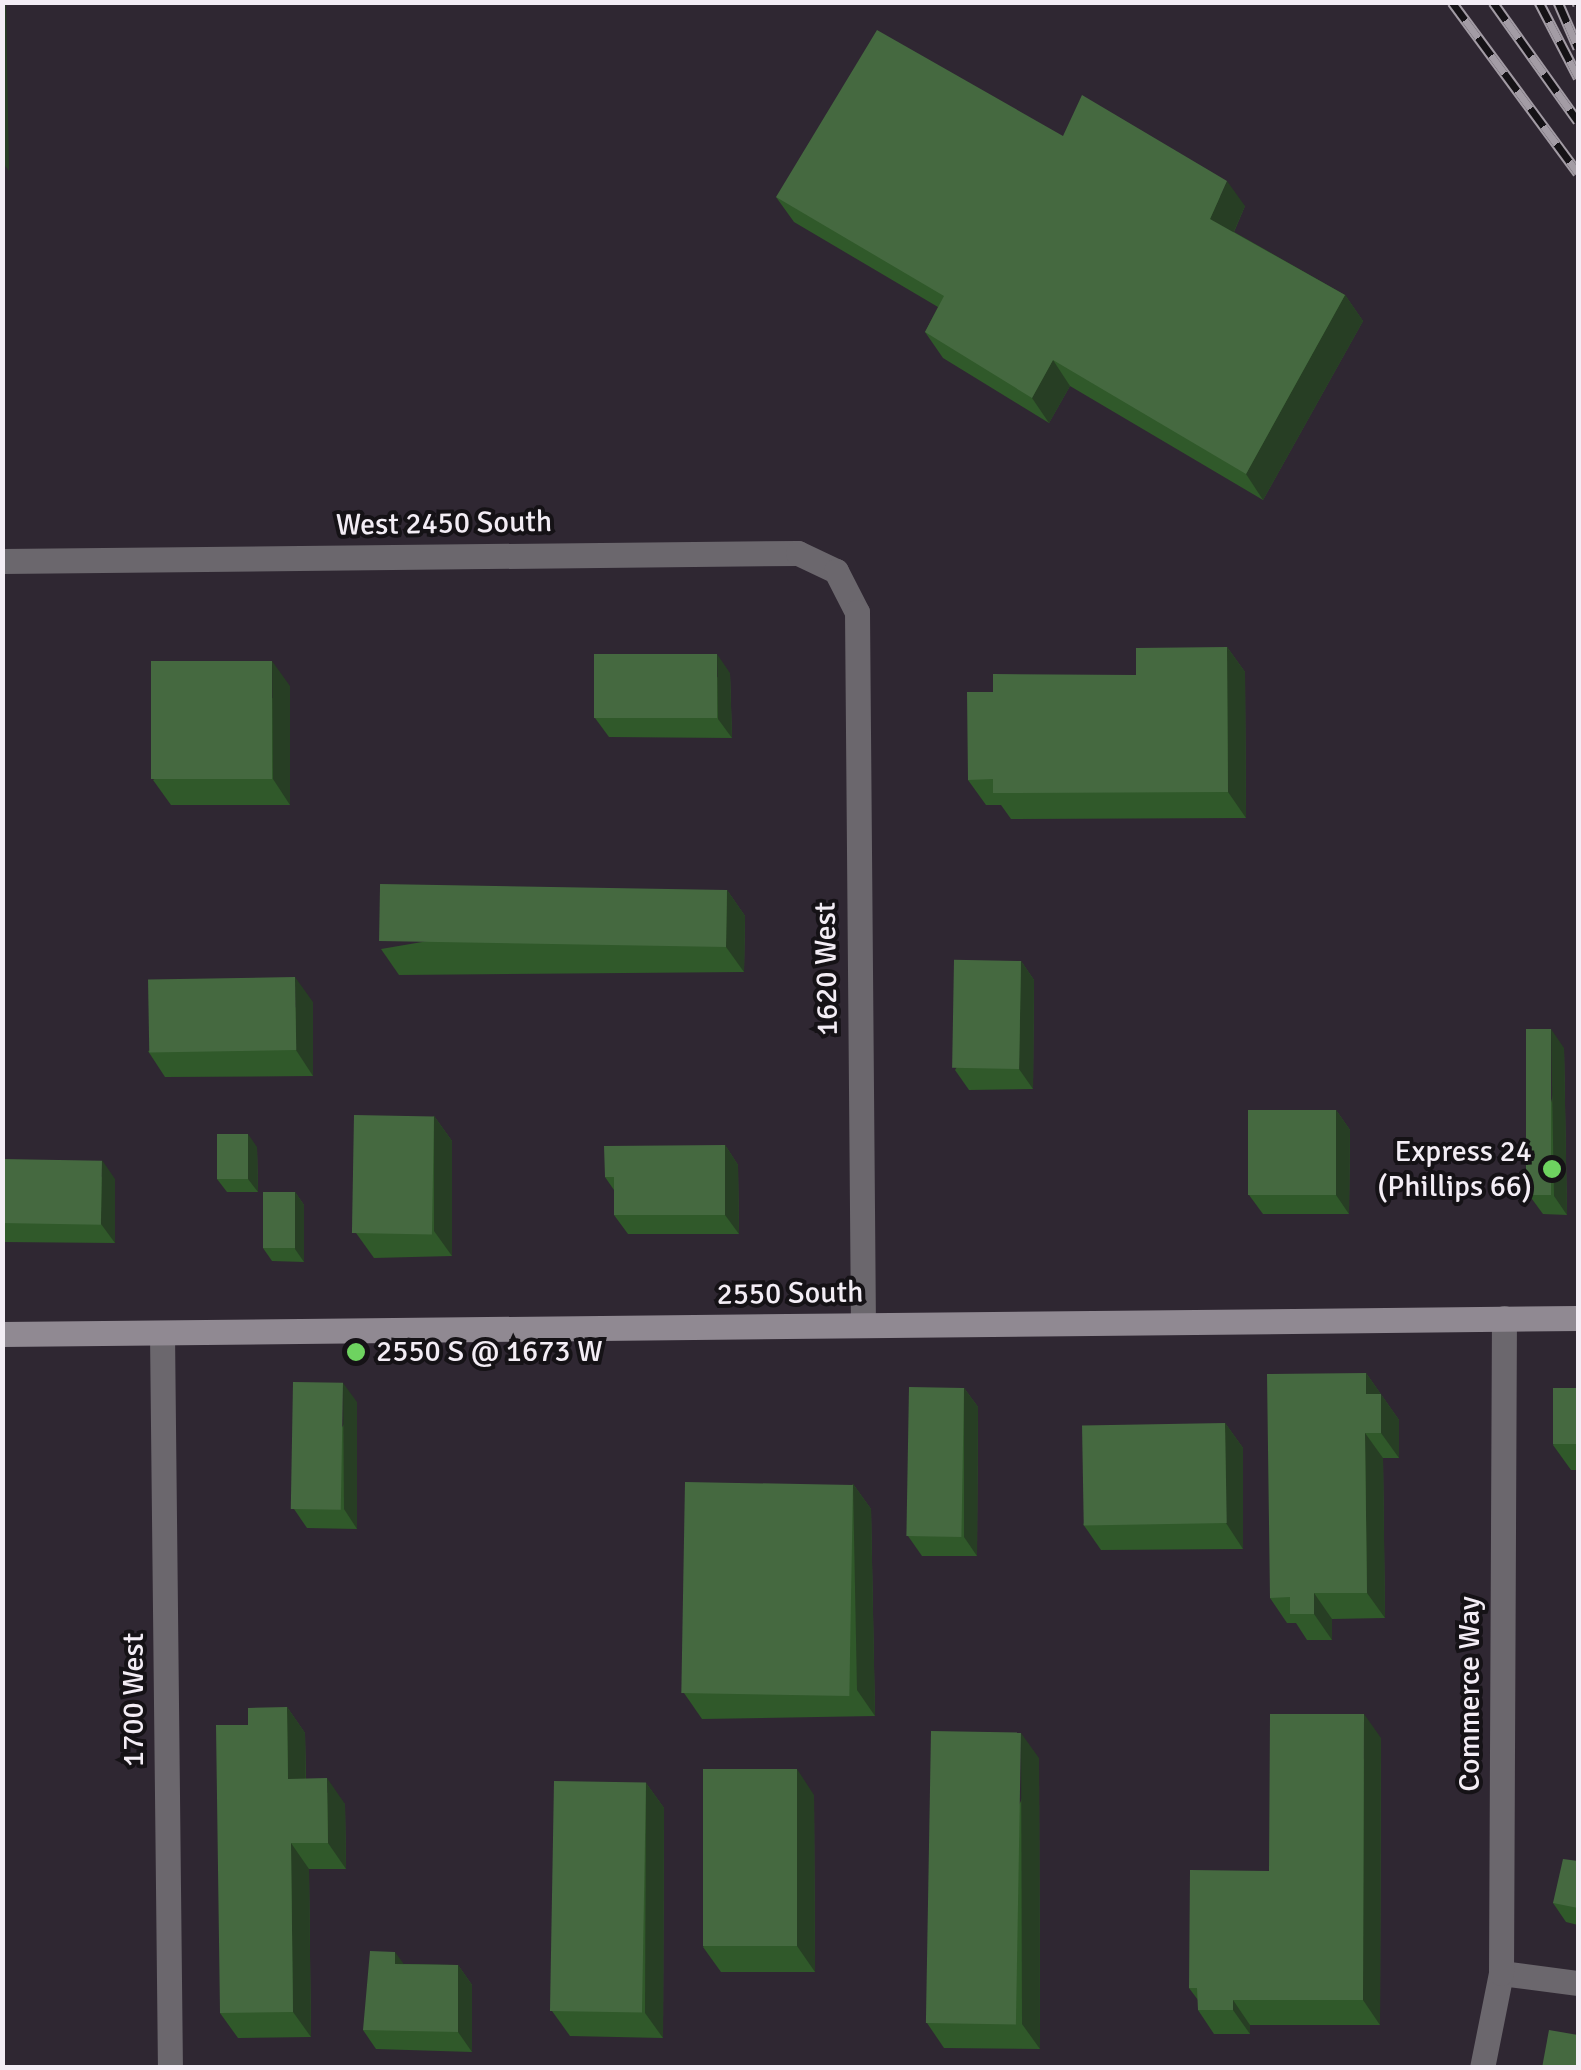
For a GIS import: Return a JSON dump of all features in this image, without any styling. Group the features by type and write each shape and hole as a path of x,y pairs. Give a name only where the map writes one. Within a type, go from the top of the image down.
{"main road":[{"name":"2550 South","path":"2,1334 1578,1318"}],"street":[{"name":"West 2450 South","path":"2,561 798,552 836,571 857,612"},
{"name":"1620 West","path":"857,612 863,1326"},
{"name":"Commerce Way","path":"1482,2068 1501,1973 1504,1318"},
{"name":"1700 West","path":"162,1333 170,2068"},
{"path":"1501,1973 1578,1983"}],"building":[{"path":"877,30 1063,136 1082,95 1227,181 1210,219 1345,295 1246,474 1053,360 1032,398 925,332 944,296 776,197"},
{"path":"1227,647 1228,792 993,793 993,779 968,780 967,692 993,692 993,674 1136,675 1136,648"},
{"path":"594,654 717,654 717,718 594,718"},
{"path":"151,661 272,661 272,779 151,779"},
{"path":"380,884 727,890 726,947 379,941"},
{"path":"954,960 1021,961 1019,1069 952,1068"},
{"path":"295,977 296,1050 149,1053 148,980"},
{"path":"1526,1029 1551,1029 1551,1195 1526,1195"},
{"path":"1248,1110 1336,1110 1336,1195 1248,1195"},
{"path":"354,1115 434,1116 432,1234 352,1233"},
{"path":"217,1134 248,1134 248,1179 217,1179"},
{"path":"725,1145 725,1215 614,1215 614,1177 605,1177 604,1146"},
{"path":"2,1159 102,1161 101,1225 2,1223"},
{"path":"263,1192 295,1192 295,1248 263,1248"},
{"path":"1366,1373 1366,1394 1381,1394 1381,1433 1365,1433 1367,1593 1314,1593 1314,1614 1290,1614 1290,1597 1270,1598 1267,1374"},
{"path":"293,1382 343,1383 341,1510 291,1509"},
{"path":"909,1387 964,1388 961,1537 906,1536"},
{"path":"1553,1388 1578,1388 1578,1444 1553,1444"},
{"path":"1225,1423 1227,1523 1084,1525 1082,1425"},
{"path":"685,1482 853,1485 849,1696 681,1693"},
{"path":"287,1707 288,1779 327,1778 328,1843 291,1843 293,2012 220,2013 216,1725 248,1725 248,1708"},
{"path":"1270,1714 1364,1714 1363,2000 1233,2000 1233,2010 1198,2010 1197,1988 1189,1988 1190,1870 1269,1871"},
{"path":"931,1731 1021,1733 1016,2025 926,2023"},
{"path":"703,1769 797,1769 797,1946 703,1946"},
{"path":"554,1781 646,1783 642,2013 550,2011"},
{"path":"1563,1859 1578,1861 1578,1908 1553,1903"},
{"path":"370,1951 395,1952 395,1964 458,1965 458,2032 363,2030"},
{"path":"1549,2030 1578,2035 1578,2068 1542,2068"}],"railway":[{"path":"1452,2 1578,173"},
{"path":"1493,2 1578,121"},
{"path":"1539,2 1578,77"},
{"path":"1558,2 1578,48"}],"place":[{"name":"Express 24 (Phillips 66)","path":"1552,1169"},
{"name":"2550 S @ 1673 W","path":"356,1352"}]}
